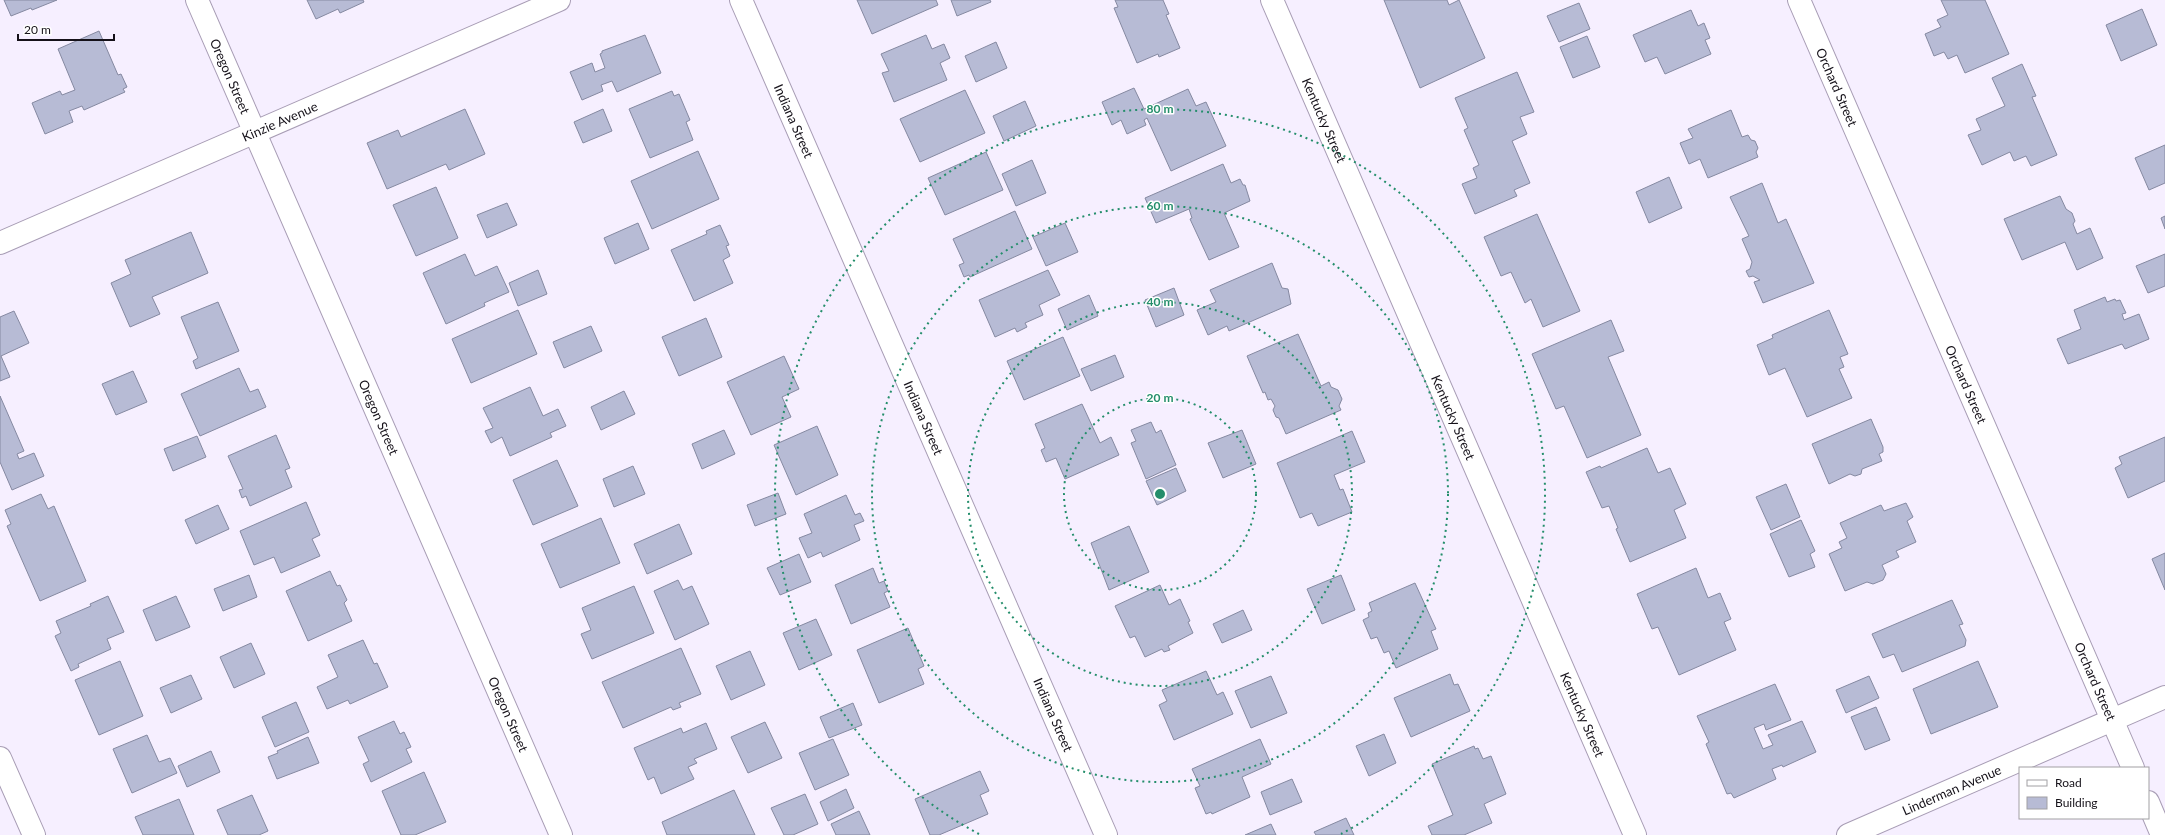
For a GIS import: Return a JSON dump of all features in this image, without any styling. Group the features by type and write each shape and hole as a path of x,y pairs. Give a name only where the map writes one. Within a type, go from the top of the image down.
{"street":[{"name":"Oregon Street","path":"197,0 561,835"},
{"name":"Kinzie Avenue","path":"0,243 559,0"},
{"name":"Indiana Street","path":"741,0 1106,835"},
{"name":"Kentucky Street","path":"1272,0 1635,835"},
{"name":"Orchard Street","path":"1799,0 2133,767"},
{"name":"Linderman Avenue","path":"1848,835 2165,697"},
{"path":"0,758 34,835"},
{"path":"2149,804 2162,835"}],"building":[{"path":"4,0 57,0 32,10 31,8 11,16"},
{"path":"307,0 363,0 364,2 340,13 338,9 316,19"},
{"path":"857,0 936,0 938,5 872,34"},
{"path":"951,0 990,0 991,2 957,16"},
{"path":"1115,0 1163,0 1169,14 1166,15 1180,48 1159,57 1158,54 1137,63 1114,8 1118,7"},
{"path":"1384,0 1447,0 1449,5 1459,0 1485,58 1420,88"},
{"path":"1941,0 1985,0 2009,54 1965,73 1957,55 1948,59 1944,52 1934,56 1925,34 1941,27 1937,20 1948,15"},
{"path":"1579,3 1590,29 1559,42 1547,16"},
{"path":"2142,9 2157,45 2121,61 2106,25"},
{"path":"1691,10 1698,26 1704,23 1710,38 1705,40 1711,54 1665,74 1657,57 1645,62 1633,35"},
{"path":"99,31 118,75 121,74 127,87 123,89 125,92 84,110 82,106 69,111 73,122 45,134 32,103 60,91 62,95 75,90 58,49"},
{"path":"645,35 661,73 617,92 612,81 601,85 603,91 582,100 570,72 592,63 595,72 605,68 600,54 602,51"},
{"path":"926,35 932,49 944,44 950,58 940,63 947,80 894,102 882,73 889,71 881,54"},
{"path":"1587,36 1600,67 1573,78 1560,47"},
{"path":"996,42 1007,68 976,82 965,56"},
{"path":"2022,64 2036,96 2032,97 2057,155 2031,166 2026,156 2014,161 2010,152 1982,165 1968,135 1981,130 1976,119 2005,106 1992,78"},
{"path":"1517,72 1534,112 1520,117 1527,134 1512,141 1530,183 1514,190 1517,196 1475,214 1462,184 1477,178 1473,168 1479,165 1464,130 1468,128 1455,98"},
{"path":"1134,88 1144,109 1188,89 1196,106 1206,102 1226,146 1171,171 1147,118 1144,120 1146,125 1127,134 1121,120 1112,125 1102,102"},
{"path":"965,90 985,133 920,162 900,119"},
{"path":"672,91 674,96 679,94 690,120 686,122 693,140 650,158 629,109"},
{"path":"1025,101 1036,126 1004,141 993,116"},
{"path":"465,109 485,154 449,170 446,164 387,189 367,143 398,130 401,137"},
{"path":"603,109 612,131 583,143 574,122"},
{"path":"1731,110 1742,137 1748,135 1751,140 1755,141 1758,148 1756,152 1758,157 1708,178 1700,159 1689,164 1680,143 1693,138 1688,129"},
{"path":"2165,145 2165,183 2149,190 2135,158"},
{"path":"698,151 719,199 652,229 631,181"},
{"path":"986,152 1003,190 945,215 928,178"},
{"path":"1032,160 1046,193 1016,206 1002,174"},
{"path":"1223,164 1231,183 1240,179 1243,185 1245,185 1250,201 1224,213 1239,247 1209,260 1190,219 1192,218 1189,209 1156,223 1145,198"},
{"path":"1669,177 1682,208 1649,223 1636,192"},
{"path":"1762,183 1778,223 1786,219 1814,283 1763,303 1754,282 1760,280 1753,276 1749,277 1746,271 1750,269 1752,262 1742,239 1749,236 1730,197"},
{"path":"436,187 458,238 416,256 393,205"},
{"path":"2060,196 2066,209 2072,213 2075,221 2073,224 2077,234 2090,228 2103,258 2077,270 2065,242 2022,260 2004,219"},
{"path":"507,203 517,225 487,238 477,215"},
{"path":"1015,211 1032,249 970,277 969,275 964,277 959,265 964,263 953,239"},
{"path":"1537,214 1580,311 1543,327 1531,299 1525,303 1511,272 1501,276 1484,237"},
{"path":"2165,216 2165,229 2161,218"},
{"path":"638,223 649,249 615,264 604,238"},
{"path":"1065,223 1078,252 1046,266 1033,237"},
{"path":"720,225 729,245 726,246 730,256 723,260 733,283 694,301 671,250 707,234 706,231"},
{"path":"191,232 208,273 152,297 160,314 130,327 111,283 131,274 125,260"},
{"path":"465,254 475,276 497,266 509,292 484,303 485,306 446,324 423,273"},
{"path":"2165,254 2165,286 2148,293 2136,266"},
{"path":"1272,263 1282,288 1288,289 1291,304 1229,331 1227,326 1208,335 1197,310 1216,302 1210,290"},
{"path":"538,270 547,294 518,306 509,283"},
{"path":"1048,270 1060,295 1039,305 1043,315 1025,323 1027,327 1017,332 1015,328 995,337 979,300"},
{"path":"1174,288 1184,315 1156,327 1145,300"},
{"path":"1089,295 1098,316 1067,330 1058,309"},
{"path":"2105,297 2107,302 2115,299 2116,301 2120,300 2126,313 2122,314 2124,320 2139,314 2149,339 2125,349 2122,344 2068,364 2057,339 2081,329 2074,310"},
{"path":"218,302 239,351 196,369 193,361 198,358 181,317"},
{"path":"518,310 537,354 471,383 452,339"},
{"path":"1829,310 1848,354 1840,357 1844,367 1839,369 1852,398 1807,417 1785,368 1769,375 1757,345 1773,338 1772,335"},
{"path":"14,311 29,343 1,356 10,377 0,381 0,317"},
{"path":"706,318 722,357 679,376 662,337"},
{"path":"1611,320 1624,351 1608,357 1641,435 1587,458 1564,406 1556,409 1532,354"},
{"path":"591,326 602,351 564,368 553,342"},
{"path":"1298,334 1321,386 1329,382 1331,387 1338,390 1342,399 1339,406 1341,410 1286,434 1279,418 1276,417 1273,410 1275,406 1271,399 1268,400 1265,392 1263,393 1247,356"},
{"path":"1063,337 1080,376 1024,400 1007,361"},
{"path":"1115,355 1124,377 1091,391 1081,369"},
{"path":"784,356 799,389 782,397 791,417 751,435 727,382"},
{"path":"239,368 250,392 258,389 266,407 200,436 181,394"},
{"path":"133,371 147,402 116,415 102,384"},
{"path":"530,387 543,416 558,409 566,426 550,433 552,437 510,456 502,437 491,443 485,431 493,428 483,408"},
{"path":"624,391 635,414 601,430 591,407"},
{"path":"0,396 24,451 17,454 19,459 34,453 44,476 12,490 0,462"},
{"path":"1082,404 1100,443 1111,437 1119,455 1065,479 1056,458 1046,462 1041,450 1045,448 1035,424"},
{"path":"1871,419 1883,447 1883,452 1879,454 1882,461 1862,469 1861,474 1855,476 1850,474 1829,484 1812,444"},
{"path":"1151,422 1156,433 1161,430 1176,465 1146,479 1131,443 1136,441 1131,430"},
{"path":"817,426 838,475 796,495 774,445"},
{"path":"724,430 735,454 702,469 692,444"},
{"path":"1242,430 1256,464 1223,478 1208,443"},
{"path":"1352,431 1365,462 1334,475 1340,490 1343,489 1352,512 1318,526 1312,513 1300,518 1277,463"},
{"path":"276,435 290,468 285,470 292,487 250,506 246,496 242,498 239,490 243,489 228,456"},
{"path":"197,436 206,457 173,471 164,449"},
{"path":"2165,437 2165,481 2128,498 2115,468 2122,464 2119,457"},
{"path":"1647,448 1658,473 1670,468 1686,504 1674,510 1686,538 1630,562 1616,529 1618,528 1609,506 1602,508 1586,472 1600,466 1601,468"},
{"path":"557,460 578,506 533,525 513,480"},
{"path":"633,466 645,494 614,507 603,479"},
{"path":"1176,468 1186,491 1157,505 1146,481"},
{"path":"1786,484 1800,517 1771,530 1756,497"},
{"path":"778,493 786,514 755,526 747,505"},
{"path":"41,494 48,509 54,506 86,581 40,601 7,526 11,524 5,510"},
{"path":"846,495 855,515 860,513 864,521 854,525 860,540 823,557 821,552 808,558 799,538 812,533 804,514"},
{"path":"306,502 320,535 312,539 320,556 281,573 274,557 254,565 240,531"},
{"path":"1906,503 1913,517 1907,521 1916,542 1896,551 1899,557 1882,565 1886,574 1883,580 1873,584 1867,582 1845,591 1829,554 1842,548 1839,542 1847,538 1840,523 1881,505 1884,511"},
{"path":"218,505 229,529 196,544 185,520"},
{"path":"601,518 620,563 560,588 541,544"},
{"path":"1801,520 1815,551 1810,554 1815,567 1789,577 1770,534"},
{"path":"679,524 692,554 647,574 634,544"},
{"path":"1129,526 1149,572 1109,590 1091,543"},
{"path":"2165,553 2165,590 2152,559"},
{"path":"799,554 811,582 780,595 767,568"},
{"path":"873,568 879,583 884,581 888,591 884,593 890,607 851,624 835,585"},
{"path":"1696,568 1708,598 1720,593 1731,619 1724,622 1736,650 1679,675 1658,627 1652,629 1637,594"},
{"path":"330,571 337,586 340,585 347,600 344,603 352,621 308,641 286,591"},
{"path":"249,575 257,597 223,611 214,589"},
{"path":"1341,575 1355,610 1322,624 1307,589"},
{"path":"678,580 683,590 692,586 709,624 675,640 654,591"},
{"path":"1415,583 1436,629 1431,631 1438,649 1396,668 1389,651 1384,653 1377,637 1371,639 1363,620 1369,617 1368,613 1372,611 1369,603"},
{"path":"1160,585 1169,605 1180,599 1190,621 1188,622 1193,633 1168,646 1170,650 1164,652 1162,649 1145,657 1135,636 1130,638 1115,606"},
{"path":"634,586 654,633 592,659 581,634 591,630 582,608"},
{"path":"108,596 124,632 107,639 111,649 78,664 79,667 71,671 55,636 61,633 56,621 91,606 90,604"},
{"path":"176,596 190,627 156,641 143,610"},
{"path":"1952,600 1963,624 1959,625 1966,640 1965,646 1902,672 1894,654 1883,658 1872,634"},
{"path":"1243,610 1252,630 1222,643 1213,624"},
{"path":"816,619 832,655 799,670 783,633"},
{"path":"908,628 924,666 918,669 924,684 879,703 857,650"},
{"path":"363,640 374,664 377,663 388,687 350,704 348,700 327,709 317,687 338,677 328,655"},
{"path":"251,643 265,674 234,688 220,657"},
{"path":"681,648 701,694 679,703 681,707 673,710 671,707 623,728 602,682"},
{"path":"750,651 765,685 731,700 716,666"},
{"path":"120,661 143,716 99,735 75,680"},
{"path":"1978,661 1998,707 1931,734 1913,689"},
{"path":"1206,671 1217,695 1223,692 1233,714 1174,740 1159,705 1167,701 1162,690"},
{"path":"1450,674 1454,685 1458,684 1470,711 1411,737 1394,698"},
{"path":"191,675 202,699 171,713 160,688"},
{"path":"1271,676 1287,713 1251,728 1235,691"},
{"path":"1869,676 1879,698 1846,713 1836,690"},
{"path":"1775,684 1791,720 1766,730 1764,724 1754,728 1763,749 1773,745 1768,735 1802,721 1816,752 1783,767 1782,765 1772,769 1776,779 1734,798 1731,793 1727,794 1706,744 1709,742 1697,716"},
{"path":"296,702 309,732 275,747 262,717"},
{"path":"853,703 862,725 829,738 820,717"},
{"path":"1876,707 1890,740 1865,750 1851,717"},
{"path":"394,721 400,734 404,732 411,747 406,749 412,762 371,782 363,764 369,761 358,737"},
{"path":"765,722 782,758 748,773 731,737"},
{"path":"706,723 717,749 694,759 697,763 688,767 694,779 661,794 654,777 648,780 634,748 681,728 683,733"},
{"path":"1384,734 1396,763 1369,776 1356,746"},
{"path":"147,735 159,762 170,758 177,773 132,793 113,749"},
{"path":"308,737 319,763 277,779 268,757 278,753 277,751"},
{"path":"833,739 849,775 815,790 799,753"},
{"path":"1260,739 1271,764 1242,777 1250,797 1212,814 1211,812 1206,814 1195,788 1200,786 1192,769"},
{"path":"1474,746 1475,749 1478,748 1483,759 1491,756 1506,794 1484,804 1492,823 1464,835 1432,835 1428,826 1453,815 1432,764"},
{"path":"211,751 220,772 187,787 178,766"},
{"path":"980,771 989,791 980,795 988,814 939,835 930,835 915,799"},
{"path":"424,772 446,822 415,835 401,835 382,791"},
{"path":"1292,779 1302,802 1270,815 1261,792"},
{"path":"846,789 854,808 828,821 820,802"},
{"path":"734,790 755,835 667,835 662,822"},
{"path":"805,794 818,824 793,835 784,835 771,808"},
{"path":"252,795 268,831 259,835 228,835 217,810"},
{"path":"179,799 194,835 143,835 135,817"},
{"path":"859,811 870,835 836,835 831,824"},
{"path":"1346,818 1354,835 1316,835 1314,832"},
{"path":"1271,824 1276,835 1245,835"}]}
